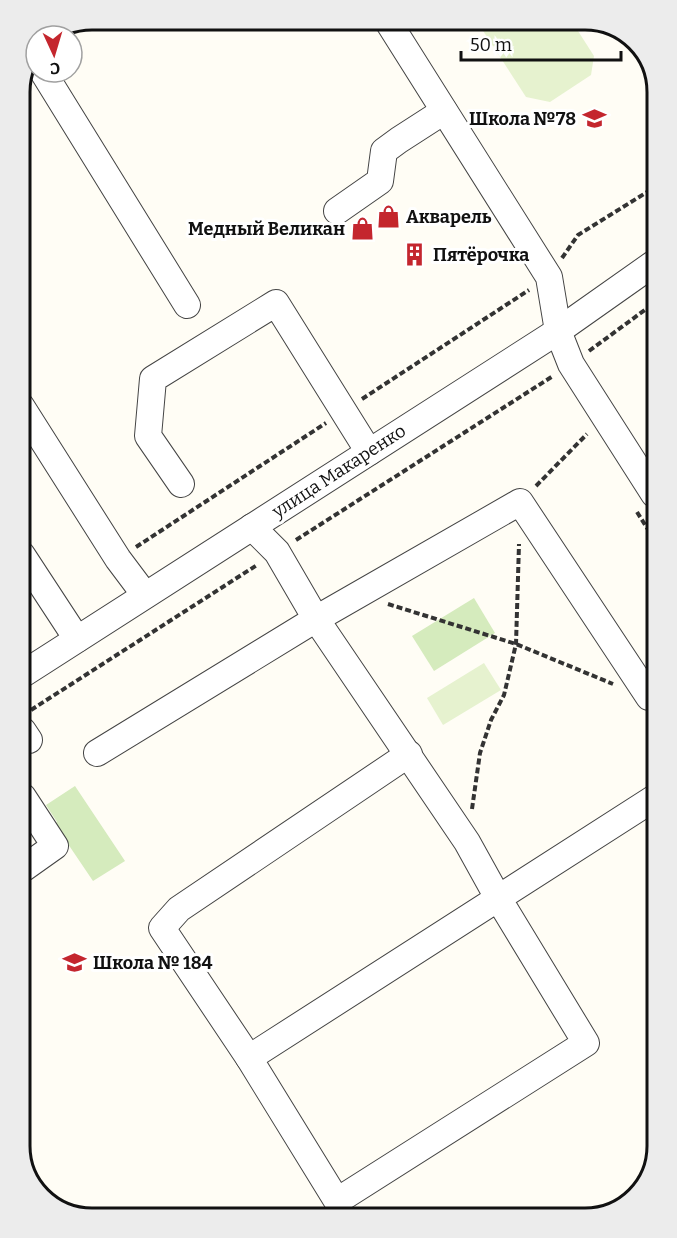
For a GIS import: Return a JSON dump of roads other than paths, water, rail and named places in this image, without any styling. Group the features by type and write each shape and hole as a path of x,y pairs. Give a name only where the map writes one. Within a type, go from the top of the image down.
{"street":[{"path":"393,30 549,277 558,331 572,364 647,483"},
{"path":"50,84 187,305"},
{"path":"337,211 380,181 384,151 444,111"},
{"name":"улица Макаренко","path":"30,669 558,331 647,268"},
{"path":"181,483 148,436 153,379 276,303 369,452"},
{"path":"30,420 118,559 145,596"},
{"path":"97,753 316,619 520,502 647,694"},
{"path":"252,527 278,552 316,619 467,842 498,898 586,1043 338,1208"},
{"path":"30,567 77,639"},
{"path":"335,1208 249,1058 162,928 179,909 409,754"},
{"path":"249,1058 647,803"},
{"path":"30,808 55,846 30,864"}],"place":[{"name":"Школа №78","path":"594,119"},
{"name":"Акварель","path":"388,217"},
{"name":"Медный Великан","path":"363,229"},
{"name":"Пятёрочка","path":"415,255"},
{"name":"Школа № 184","path":"75,963"}]}
